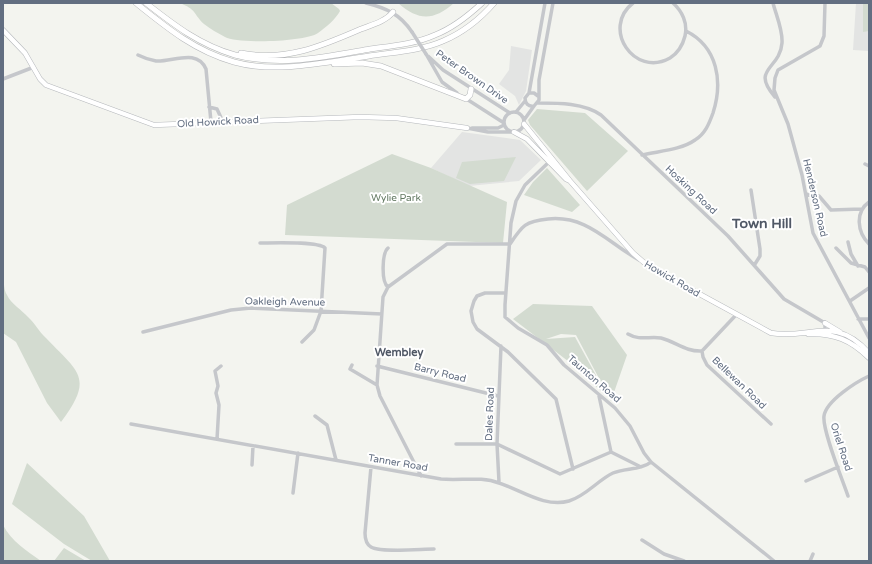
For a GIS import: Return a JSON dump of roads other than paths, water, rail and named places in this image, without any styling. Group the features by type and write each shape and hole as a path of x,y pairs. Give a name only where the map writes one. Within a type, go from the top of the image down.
{"highway":[{"path":"136,3 178,37 220,57 255,66 277,67 348,63 381,66 466,99 470,95 471,89"},
{"path":"146,3 188,34 227,51 263,60 290,61 423,40 449,29 472,13 482,3"},
{"path":"150,3 191,33 227,51 257,55 282,55 302,52 323,45 380,21 393,12"},
{"path":"298,66 433,45 458,33 480,17 494,3"}],"main road":[{"name":"Old Howick Road","path":"3,30 25,53 40,79 49,86 87,99 150,124 174,125 309,118 383,118 467,128"},
{"name":"Howick Road","path":"524,122 551,160"},
{"name":"Howick Road","path":"513,132 527,139 551,160 642,261 736,315 771,333 825,332 845,335 867,351 869,358"},
{"path":"825,322 845,335"},
{"name":"Howick Road","path":"825,332 850,340"}],"street":[{"name":"Peter Brown Drive","path":"366,3 393,12 403,20 426,54 442,82 504,124"},
{"path":"516,112 529,93 544,3"},
{"path":"524,122 521,115 516,112 510,113 505,117 504,124 507,129 513,132 522,129 524,122 534,106 538,103 542,64 553,3"},
{"path":"633,3 624,12 620,31 623,43 628,50 640,60 654,63 674,56 682,45 686,31 684,18 673,3"},
{"path":"773,3 782,43 779,55 765,76 766,87 774,86 778,70 820,46 824,36 825,3"},
{"path":"642,155 690,144 706,130 712,115 718,93 716,68 709,51 702,42 694,35 686,31"},
{"name":"Peter Brown Drive","path":"426,54 443,70 510,113"},
{"path":"138,55 158,61 188,57 198,60 206,69 211,122"},
{"path":"534,63 542,64"},
{"path":"3,79 34,67"},
{"name":"Henderson Road","path":"774,86 777,100 788,124 806,194 815,238 869,338"},
{"name":"Henderson Road","path":"766,87 777,100"},
{"path":"529,93 534,93 546,103"},
{"path":"525,100 529,106 534,106"},
{"name":"Hosking Road","path":"538,103 574,105 595,111 728,236 755,264 784,298 825,322"},
{"path":"209,107 217,109 223,122"},
{"name":"Old Howick Road","path":"467,128 498,128 504,124"},
{"name":"Old Howick Road","path":"467,128 497,133 513,132"},
{"name":"Taunton Road","path":"551,160 528,182 519,194 513,209 504,310 507,320 547,345 564,365 615,408 626,420 650,462 774,561"},
{"path":"865,164 869,166"},
{"path":"751,190 760,249 760,256 755,264"},
{"path":"806,194 819,196 831,210 862,209"},
{"path":"869,202 862,209 859,228 862,236 869,244"},
{"path":"421,476 380,396 377,385 377,366 383,294 388,287 447,244 510,244 517,232 526,223 532,220 566,218 579,221 642,261"},
{"path":"510,236 517,232"},
{"path":"848,242 851,254 858,266"},
{"path":"260,243 321,245 326,250 321,311 314,330 302,342"},
{"path":"619,247 625,243"},
{"path":"388,248 384,253 384,282 388,287"},
{"path":"836,248 851,263 865,267 869,272"},
{"path":"850,301 869,288"},
{"path":"506,293 485,293 477,296 471,311 473,322 477,329 501,346 556,399 573,469"},
{"name":"Oakleigh Avenue","path":"143,332 238,310 267,308 382,314"},
{"name":"Bellewan Road","path":"702,351 736,315"},
{"path":"858,319 869,319"},
{"path":"825,322 825,332"},
{"name":"Bellewan Road","path":"628,334 638,338 663,339 689,350 702,351"},
{"name":"Dales Road","path":"499,482 497,444 501,346"},
{"name":"Bellewan Road","path":"702,351 707,365 771,424"},
{"path":"352,365 350,369 377,385"},
{"path":"217,439 219,404 216,393 218,386 214,371 221,366"},
{"name":"Barry Road","path":"377,366 498,396"},
{"name":"Oriel Road","path":"848,496 826,430 825,413 843,393 869,376"},
{"path":"599,396 611,452"},
{"path":"315,416 327,425 336,460"},
{"name":"Tanner Road","path":"131,424 446,480 481,479 499,482 537,498 551,501 567,502 576,498 611,474 643,466 650,462"},
{"path":"456,444 497,444 558,474 565,473 611,452 643,466 656,466"},
{"path":"252,465 253,446"},
{"path":"293,492 298,453"},
{"path":"371,466 365,533 367,544 373,548 385,550 434,549"},
{"path":"806,481 838,467"},
{"path":"642,540 664,554 684,561"},
{"path":"810,561 813,554"}],"district":[{"name":"Town Hill","path":"762,223"},
{"name":"Wembley","path":"399,352"}],"park label":[{"name":"Wylie Park","path":"396,198"}]}
